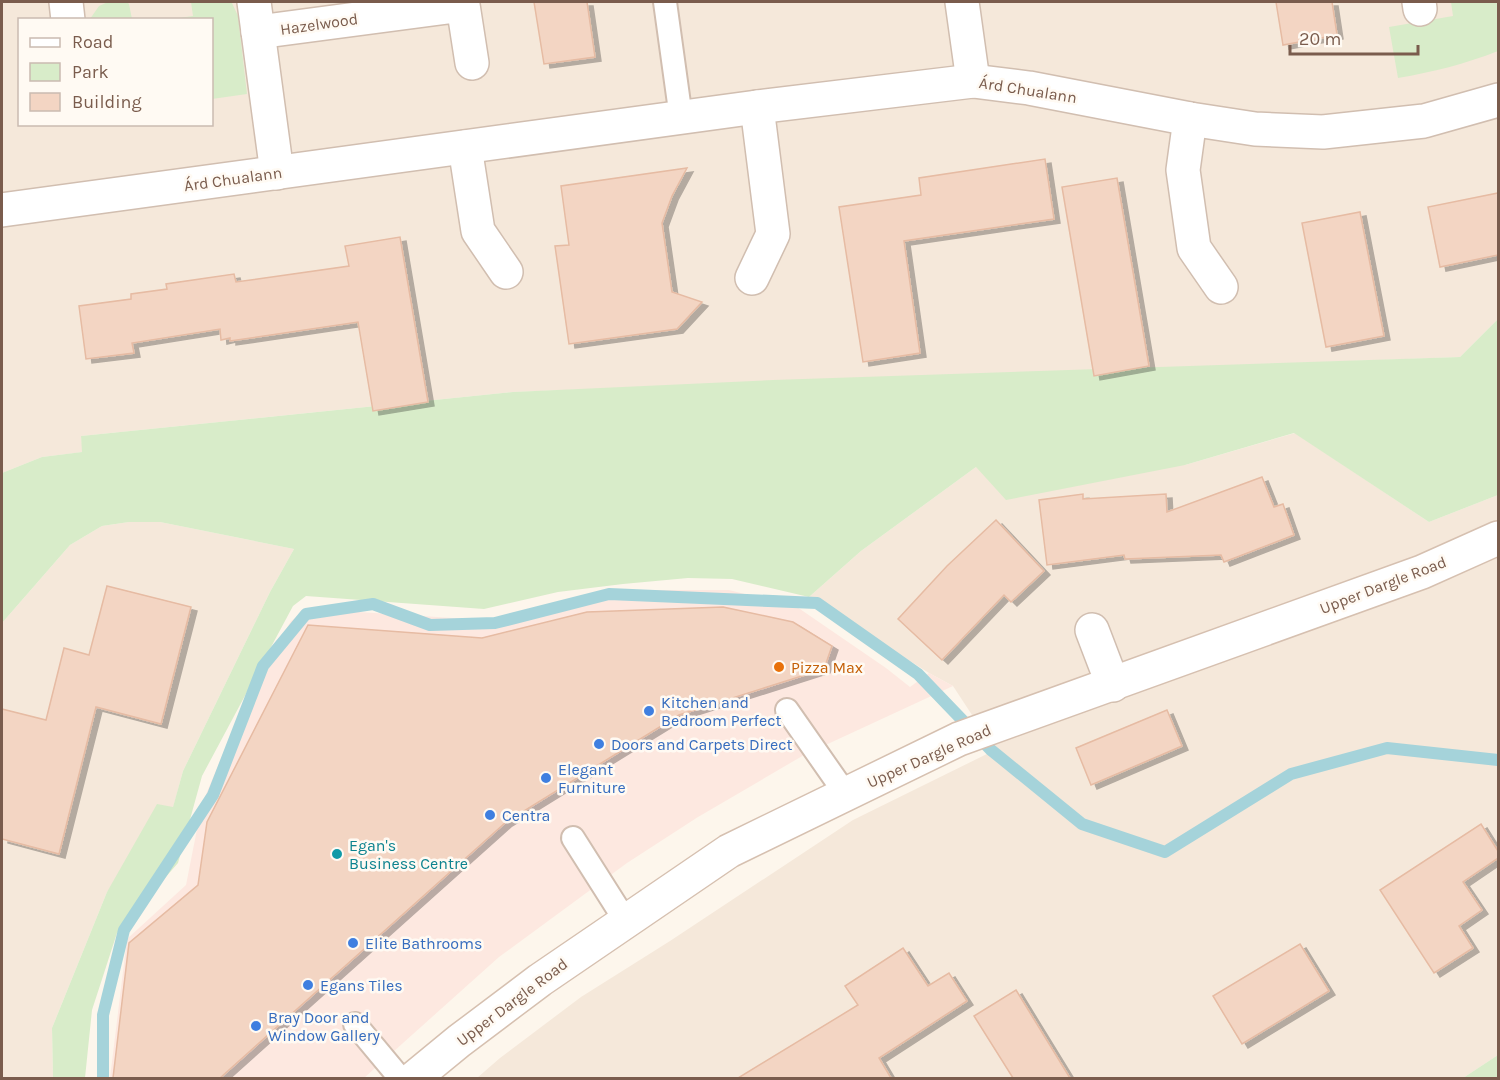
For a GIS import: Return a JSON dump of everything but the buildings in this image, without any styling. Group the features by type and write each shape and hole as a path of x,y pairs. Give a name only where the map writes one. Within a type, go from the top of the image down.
{"street":[{"path":"66,2 68,18"},
{"path":"962,2 973,81"},
{"name":"Hazelwood","path":"277,173 256,17 463,4 472,63"},
{"name":"Árd Chualann","path":"2,210 757,107 973,81 1029,88 1255,129 1323,132 1424,121 1498,100"},
{"path":"752,278 773,234 757,107"},
{"path":"1190,119 1183,170 1194,248 1221,287"},
{"path":"465,147 478,231 506,272"},
{"name":"Upper Dargle Road","path":"414,1078 540,980 729,851 845,793 959,739 1422,572 1498,537"},
{"path":"1092,630 1113,685"}],"lane":[{"path":"665,2 681,118"},
{"path":"787,710 845,793"},
{"path":"573,838 625,921"},
{"path":"355,1024 400,1078"}],"shaded area":[{"path":"2,2 1498,2 1498,319 1460,357 513,392 81,436 83,452 42,457 2,473"},
{"path":"1295,433 1429,522 1498,495 1498,1055 1463,1078 477,1078 581,997 853,820 995,750 953,686 809,597 861,551 976,467 1185,465"},
{"path":"129,522 160,522 294,549 270,592 183,771 173,808 107,892 52,1028 53,1078 2,1078 2,623 70,545 102,526"},
{"name":"Egan's Business Centre","path":"642,590 729,590 797,607 910,687 929,673 953,686 804,755 698,817 627,863 499,957 364,1078 110,1078 127,939 186,885 202,804 248,694 291,621 305,611 484,620 594,595"}],"green space":[{"path":"108,2 127,2 132,18 91,18 99,6"},
{"path":"191,2 232,3 238,16 247,94 213,99 213,18 179,18 193,16"},
{"path":"1451,2 1498,2 1498,51 1449,67 1398,78 1389,27 1453,16"},
{"path":"1498,319 1498,495 1429,522 1294,433 1185,465 1006,500 976,467 861,551 809,597 732,579 688,578 558,592 484,609 306,596 293,606 202,776 178,863 117,933 92,1010 85,1078 53,1078 52,1028 107,892 157,804 173,807 183,771 270,592 294,549 160,522 129,522 102,526 70,545 2,623 2,473 42,457 82,452 81,436 513,392 773,380 1460,357"},
{"path":"1498,1055 1498,1078 1463,1078"}],"waterway":[{"path":"103,1078 103,1015 124,930 213,795 263,666 306,614 373,604 430,625 495,623 609,594 817,603 918,674 991,750 1082,824 1165,852 1291,774 1387,748 1498,760"}],"place":[{"name":"Pizza Max","path":"779,667"},
{"name":"Kitchen and Bedroom Perfect","path":"649,711"},
{"name":"Doors and Carpets Direct","path":"599,744"},
{"name":"Elegant Furniture","path":"546,778"},
{"name":"Centra","path":"490,815"},
{"name":"Egan's Business Centre","path":"337,854"},
{"name":"Elite Bathrooms","path":"353,943"},
{"name":"Egans Tiles","path":"308,985"},
{"name":"Bray Door and Window Gallery","path":"256,1026"}]}
